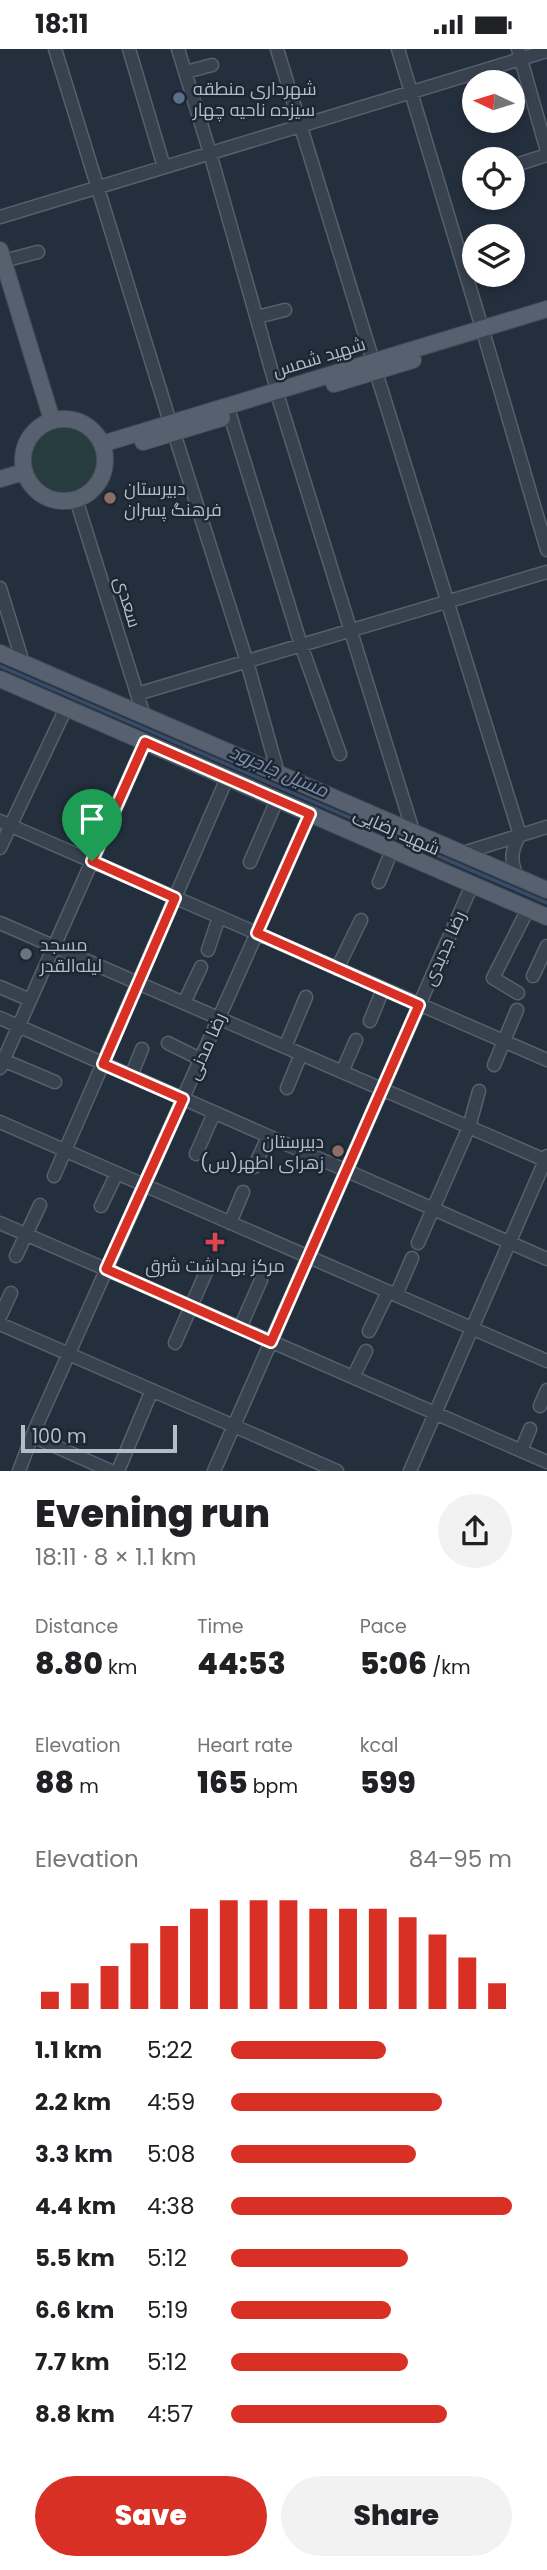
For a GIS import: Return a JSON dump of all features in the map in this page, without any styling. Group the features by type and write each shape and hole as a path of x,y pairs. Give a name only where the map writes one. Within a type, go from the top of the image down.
{"main road":[{"path":"2,256 51,420"},
{"name":"شهید شمس","path":"103,449 484,333 547,309"},
{"name":"شهید شمس","path":"484,333 547,319"},
{"name":"شهید شمس","path":"172,427 230,415 278,395"},
{"path":"64,418 88,426 103,449 103,473 88,493 76,499 63,501 39,493 24,472 25,446 40,426 51,420 64,418"},
{"path":"0,479 24,472"},
{"name":"شهید رضایی","path":"0,653 547,890"},
{"name":"شهید رضایی","path":"0,679 547,917"}],"street":[{"path":"55,49 247,662 278,773"},
{"path":"130,49 164,167"},
{"path":"178,49 211,153 278,395 413,831"},
{"path":"277,49 520,835 511,855 517,876"},
{"path":"398,49 547,549"},
{"path":"0,217 411,92 519,54 547,51"},
{"path":"519,54 547,153 525,162"},
{"path":"186,72 212,65"},
{"path":"2,256 38,252"},
{"path":"257,317 285,310"},
{"path":"230,415 301,645 340,754"},
{"name":"سعدی","path":"76,499 144,716"},
{"path":"137,694 547,572"},
{"path":"0,587 23,663"},
{"path":"0,848 5,823 66,708"},
{"path":"55,1082 2,1064 145,742"},
{"path":"54,1176 228,778"},
{"path":"250,862 277,800"},
{"name":"رضا مدنی","path":"19,1471 32,1436 310,814"},
{"path":"5,823 547,1060"},
{"path":"463,852 547,827"},
{"path":"379,882 392,851"},
{"name":"رضا جدیدی","path":"214,1471 472,885"},
{"path":"518,993 494,978 528,909"},
{"path":"208,950 219,917"},
{"path":"337,969 361,920"},
{"path":"0,923 546,1159 410,1471"},
{"path":"533,976 547,946"},
{"path":"184,1003 201,967"},
{"path":"0,987 30,1000"},
{"path":"370,1021 383,989"},
{"path":"285,1047 306,997"},
{"path":"494,1066 517,1010"},
{"path":"0,1018 547,1259"},
{"path":"342,1072 356,1040"},
{"path":"168,1043 200,1059"},
{"path":"131,1076 142,1049"},
{"path":"287,1088 301,1054"},
{"path":"418,1243 469,1127 479,1091"},
{"path":"196,1154 214,1113"},
{"path":"0,1122 547,1361"},
{"path":"254,1167 268,1137"},
{"path":"101,1206 117,1173"},
{"path":"230,1223 243,1192"},
{"path":"16,1256 40,1205"},
{"path":"0,1223 547,1462"},
{"path":"369,1331 412,1258"},
{"path":"175,1343 207,1270"},
{"path":"240,1328 261,1280"},
{"path":"0,1317 11,1293"},
{"path":"0,1324 234,1426 313,1466 337,1471"},
{"path":"353,1377 366,1351"},
{"path":"118,1471 152,1390"},
{"path":"540,1406 547,1390"},
{"path":"521,1451 530,1429"},
{"path":"32,1436 111,1471"}],"green space":[{"path":"64,425 77,428 88,435 95,446 98,459 95,472 88,483 77,490 64,493 51,490 40,483 33,472 30,459 33,446 40,435 51,428"}],"waterway":[{"name":"مسیل جاجرود","path":"0,666 547,903"}],"place":[{"name":"شهرداری منطقه سیزده ناحیه چهار","path":"179,98"},
{"name":"دبیرستان فرهنگ پسران","path":"110,498"},
{"name":"مسجد لیله‌القدر","path":"26,954"},
{"name":"دبیرستان زهرای اطهر(س)","path":"338,1151"},
{"name":"مرکز بهداشت شرق","path":"215,1242"}],"route":[{"path":"145,742 310,814 257,933 419,1005 271,1342 106,1269 183,1099 103,1064 175,898 92,861 145,742"}]}
